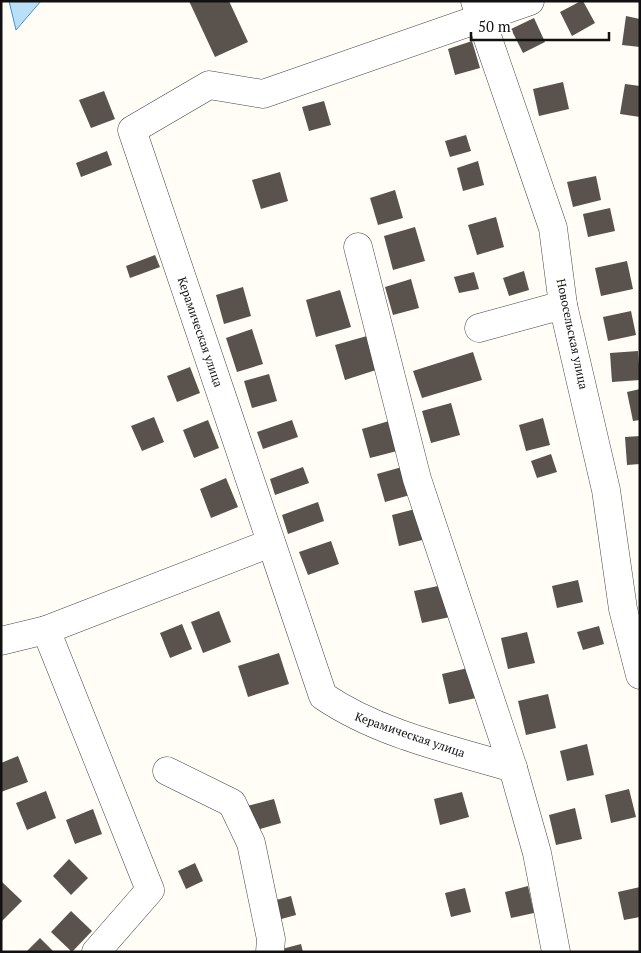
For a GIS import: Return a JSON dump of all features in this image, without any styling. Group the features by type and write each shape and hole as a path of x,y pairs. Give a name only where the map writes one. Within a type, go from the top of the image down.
{"street":[{"path":"479,10 530,1"},
{"name":"Новосельская улица","path":"479,10 553,228 563,305 606,490 623,609 640,675"},
{"name":"Керамическая улица","path":"479,10 263,94 209,85 132,130 323,696 348,713 425,742 514,768"},
{"path":"358,247 417,479 514,768 537,853 556,952"},
{"path":"479,328 563,305"},
{"path":"1,640 46,630 271,543"},
{"path":"46,630 150,890 96,952"},
{"path":"166,771 232,804 251,843 271,939 270,952"}],"water":[{"path":"9,1 41,1 16,30"}],"building":[{"path":"189,1 229,1 248,42 215,57"},
{"path":"583,1 595,23 572,36 560,12"},
{"path":"626,16 640,19 640,47 622,45"},
{"path":"534,18 545,42 523,53 511,29"},
{"path":"472,41 480,68 455,75 448,49"},
{"path":"563,82 569,109 539,116 533,89"},
{"path":"625,84 640,86 640,117 620,114"},
{"path":"104,91 115,119 91,128 79,100"},
{"path":"324,101 331,125 309,131 302,107"},
{"path":"466,135 471,151 450,157 445,141"},
{"path":"107,151 112,165 81,177 76,163"},
{"path":"478,161 484,185 463,191 457,168"},
{"path":"280,172 288,201 261,209 252,180"},
{"path":"596,176 601,200 573,207 567,182"},
{"path":"395,190 403,218 378,225 370,198"},
{"path":"610,208 615,231 588,237 583,214"},
{"path":"496,217 504,247 477,255 468,225"},
{"path":"415,227 425,261 393,270 384,236"},
{"path":"155,255 160,267 130,278 126,266"},
{"path":"627,261 633,289 601,296 595,268"},
{"path":"524,271 529,290 509,296 503,278"},
{"path":"474,272 479,289 459,293 454,277"},
{"path":"411,279 419,308 393,315 385,287"},
{"path":"243,287 251,316 224,324 216,295"},
{"path":"340,290 351,327 316,337 306,300"},
{"path":"631,311 636,335 608,341 603,317"},
{"path":"252,329 263,364 237,372 226,338"},
{"path":"367,336 376,370 345,380 335,345"},
{"path":"638,351 640,380 612,382 610,353"},
{"path":"473,352 482,380 422,398 413,371"},
{"path":"190,367 200,393 177,402 167,376"},
{"path":"269,374 277,401 252,408 244,381"},
{"path":"640,389 640,420 633,421 627,392"},
{"path":"451,403 460,435 431,443 422,411"},
{"path":"154,417 164,442 142,451 131,426"},
{"path":"543,418 550,445 526,451 519,425"},
{"path":"208,420 219,448 194,458 183,430"},
{"path":"292,420 298,437 263,449 257,432"},
{"path":"389,421 397,451 370,458 362,429"},
{"path":"640,436 640,464 627,465 625,437"},
{"path":"551,454 557,472 537,478 531,461"},
{"path":"303,467 309,483 275,495 270,479"},
{"path":"402,467 410,495 385,502 377,474"},
{"path":"226,478 238,507 211,518 200,489"},
{"path":"318,502 324,521 288,534 282,515"},
{"path":"419,508 426,539 399,546 392,515"},
{"path":"331,541 339,564 308,575 299,552"},
{"path":"578,580 583,602 557,608 552,586"},
{"path":"443,585 450,617 422,623 414,591"},
{"path":"219,611 231,642 203,653 191,622"},
{"path":"182,624 192,649 170,658 160,633"},
{"path":"599,626 604,644 583,650 577,632"},
{"path":"527,632 535,663 508,669 501,638"},
{"path":"279,653 289,684 248,697 238,666"},
{"path":"468,668 476,698 449,704 442,674"},
{"path":"548,694 556,728 526,735 518,701"},
{"path":"587,744 594,775 567,781 560,751"},
{"path":"18,756 28,782 1,792 1,763"},
{"path":"629,789 636,817 611,823 605,795"},
{"path":"46,791 56,818 27,830 16,803"},
{"path":"462,792 469,817 440,825 434,799"},
{"path":"274,799 281,823 253,831 247,806"},
{"path":"575,808 582,839 556,845 549,815"},
{"path":"93,809 102,834 75,844 66,820"},
{"path":"69,859 88,878 71,895 53,876"},
{"path":"195,863 203,881 186,889 178,871"},
{"path":"1,881 22,901 1,922"},
{"path":"528,886 534,913 511,918 505,892"},
{"path":"640,887 640,917 624,920 618,892"},
{"path":"465,888 471,912 451,917 445,893"},
{"path":"291,896 296,915 274,921 269,902"},
{"path":"71,911 92,931 72,952 51,932"},
{"path":"40,938 54,952 26,952"},
{"path":"301,944 303,952 279,952 278,950"}]}
